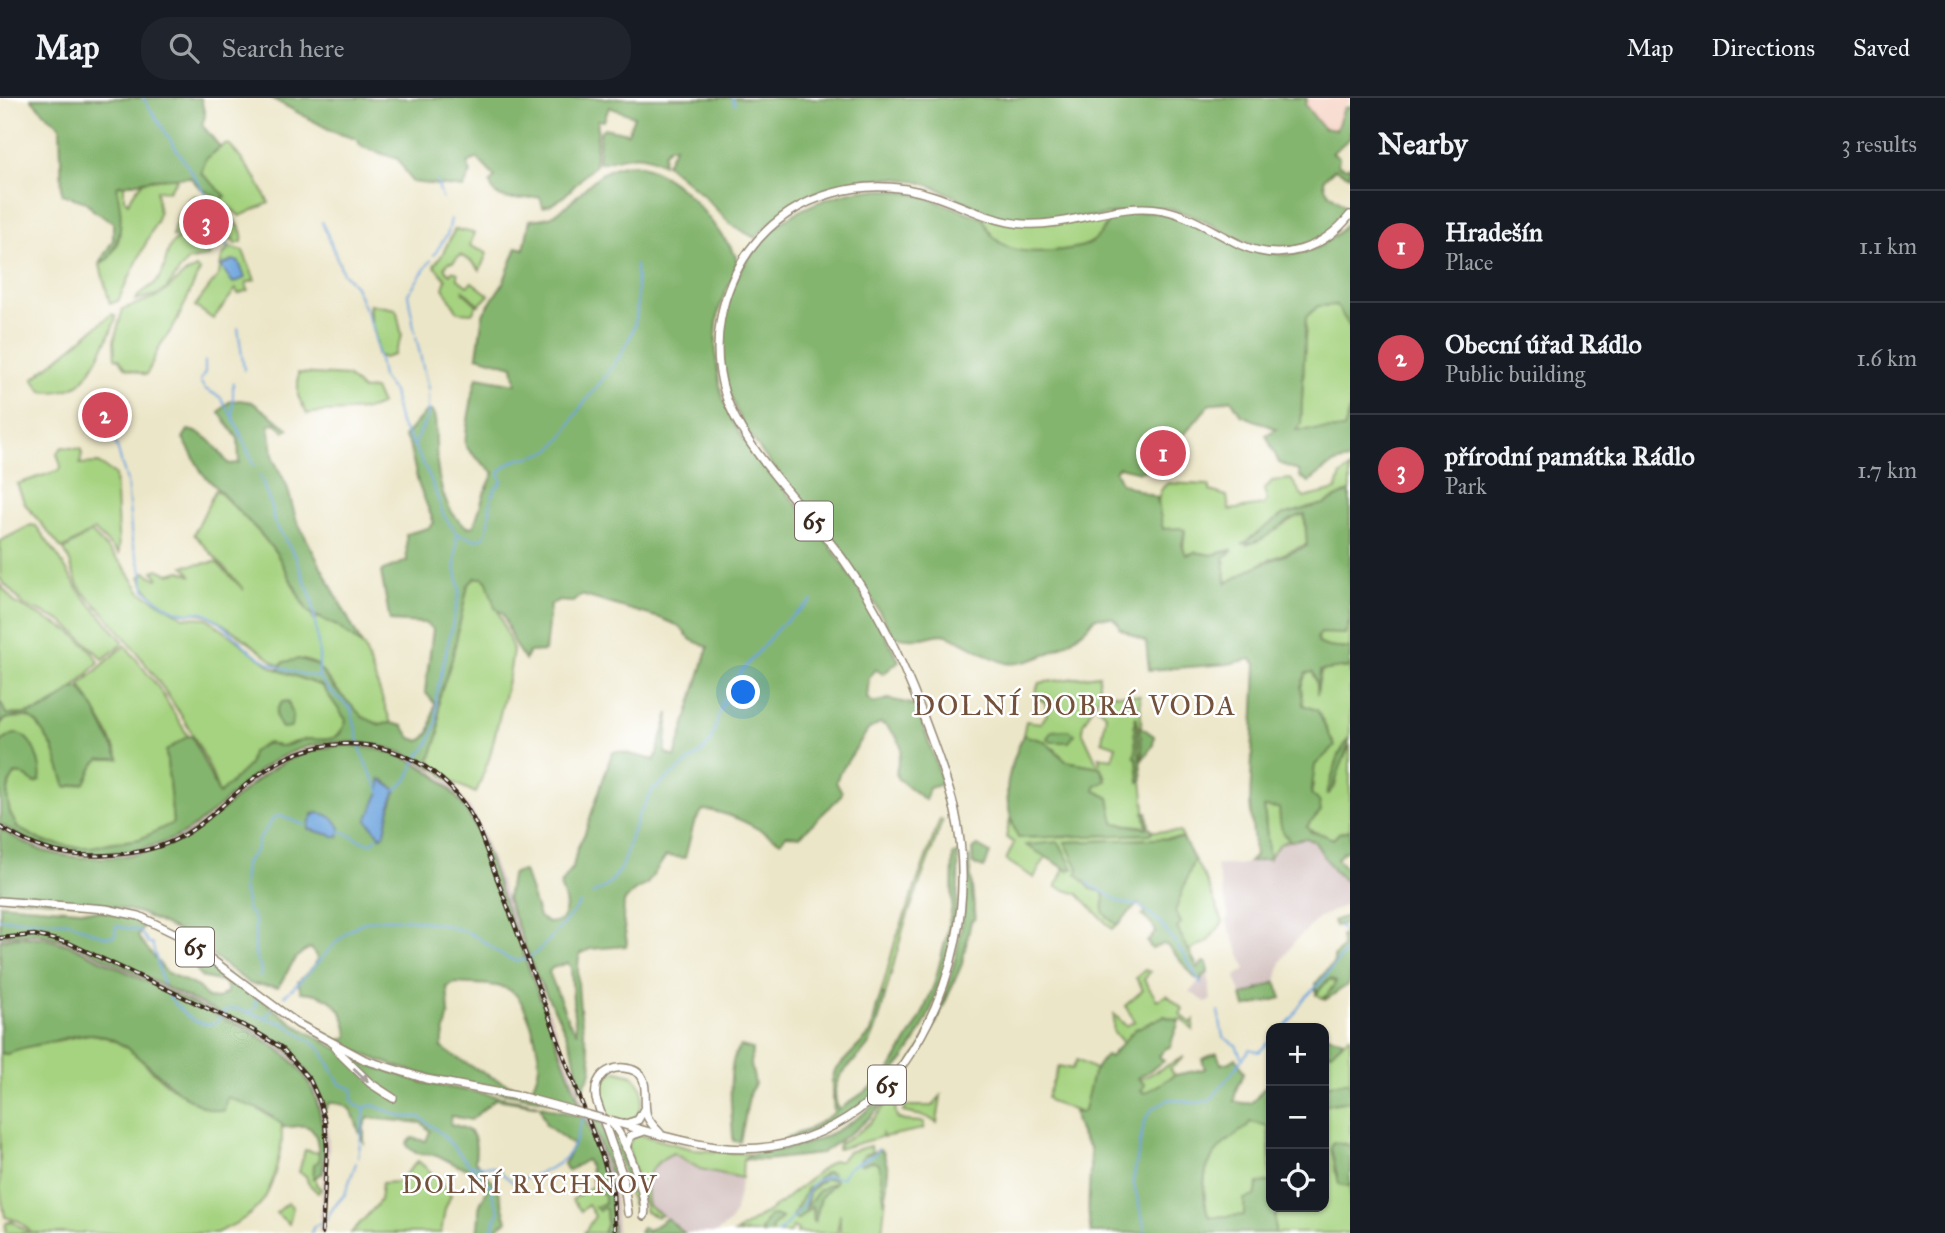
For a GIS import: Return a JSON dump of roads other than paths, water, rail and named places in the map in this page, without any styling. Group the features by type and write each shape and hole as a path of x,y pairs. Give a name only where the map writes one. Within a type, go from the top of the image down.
{"main road":[{"name":"65","path":"0,901 106,908 155,922 180,936 298,1024 365,1060 410,1075 523,1097 667,1137 717,1147 766,1148 815,1135 858,1111 880,1092 898,1072 927,1024 951,963 960,910 961,852 954,807 937,754 901,660 866,592 824,533 744,434 725,394 718,357 719,322 730,286 746,255 764,233 797,208 828,194 869,186 913,190 989,217 1022,224 1060,222 1127,209 1159,210 1184,216 1244,246 1270,253 1306,249 1335,232 1350,215"},
{"path":"335,1045 338,1052 370,1083 393,1098"},
{"path":"652,1132 638,1132 630,1136 626,1143 638,1210 628,1199 595,1096 596,1086 602,1075 609,1070 628,1068 638,1074 644,1081 649,1121 667,1137"},
{"path":"621,1124 638,1120 646,1101"},
{"path":"607,1120 617,1128 627,1152"}],"water":[{"path":"233,260 239,262 245,278 233,283 221,266"},
{"path":"380,779 396,790 385,832 381,837 367,820 380,792"},
{"path":"317,813 336,822 340,828 338,837 308,829 311,818"}],"waterway":[{"path":"143,98 205,193"},
{"path":"732,98 735,104"},
{"path":"437,182 442,198"},
{"path":"206,195 227,247"},
{"path":"434,255 448,233 451,219"},
{"path":"322,222 343,273 355,286 373,328 382,377 393,392 400,424 413,444"},
{"path":"415,333 408,294 431,260"},
{"path":"457,534 477,540 485,536 491,500 496,487 502,482 499,473 512,462 544,453 556,445 620,355 636,319 636,265"},
{"path":"238,328 244,370"},
{"path":"416,337 428,389"},
{"path":"201,380 205,372 205,361"},
{"path":"201,383 205,389 220,397 233,417"},
{"path":"233,383 233,417 254,465"},
{"path":"396,790 408,779 416,760 429,743 437,722 436,697 460,590 455,566 457,534 444,516 430,477 414,446 428,415 428,394"},
{"path":"107,426 115,441 127,481 132,542 145,590 175,610 208,614 270,663 290,671 319,677"},
{"path":"260,476 273,510 273,520 295,556 312,599 319,653 319,677 328,689 351,709 363,758 381,793"},
{"path":"593,894 607,886 620,871 638,816 653,790 711,742 721,707 736,678 781,625 812,601"},
{"path":"260,977 261,968 255,956 255,920 247,909 243,887 245,863 256,850 258,841 275,816 305,825"},
{"path":"338,831 367,843 372,843 377,838"},
{"path":"1088,883 1122,903 1140,906 1159,921 1201,984"},
{"path":"284,996 343,936 362,923 404,919 437,924 477,937 506,957 518,961 538,951 580,903"},
{"path":"0,919 71,922 108,937 115,936 116,926 135,930 141,933 148,943 152,943 163,984"},
{"path":"1339,926 1349,938 1350,946"},
{"path":"1288,1023 1303,1000 1350,946"},
{"path":"168,995 183,1012 200,1023 215,1024 224,1012 234,1008 285,1024 320,1048 340,1084 353,1089 352,1100 356,1105 363,1108 372,1105 403,1117 420,1117 442,1134 483,1180 492,1186 499,1212 490,1233"},
{"path":"249,1012 256,1007 256,999"},
{"path":"263,1018 272,1010"},
{"path":"1218,1011 1223,1037 1236,1045 1241,1057"},
{"path":"1146,1233 1133,1181 1147,1116 1152,1109 1170,1099 1197,1103 1211,1100 1250,1049 1259,1052 1266,1045"},
{"path":"358,1157 365,1108"},
{"path":"470,1165 494,1167 514,1183 541,1172 557,1165 570,1152 585,1117"},
{"path":"778,1233 802,1208 810,1187 816,1181 828,1176 842,1178 848,1168 875,1154 878,1149"},
{"path":"311,1233 314,1226 325,1221 345,1194 356,1163"}],"railway":[{"path":"0,827 32,844 57,852 123,854 155,848 182,836 208,818 257,776 299,753 329,745 360,745 390,750 417,762 442,780 463,803 479,831 603,1159 613,1193 615,1233"},
{"path":"0,938 34,935 69,943 251,1029 282,1048 310,1080 325,1121 327,1148 322,1233"}],"place":[{"name":"přírodní památka Rádlo","path":"206,222"},
{"name":"Obecní úřad Rádlo","path":"105,415"},
{"name":"Hradešín","path":"1163,453"}],"district":[{"name":"DOLNÍ DOBRÁ VODA","path":"1075,705"},
{"name":"DOLNÍ RYCHNOV","path":"530,1184"}]}
